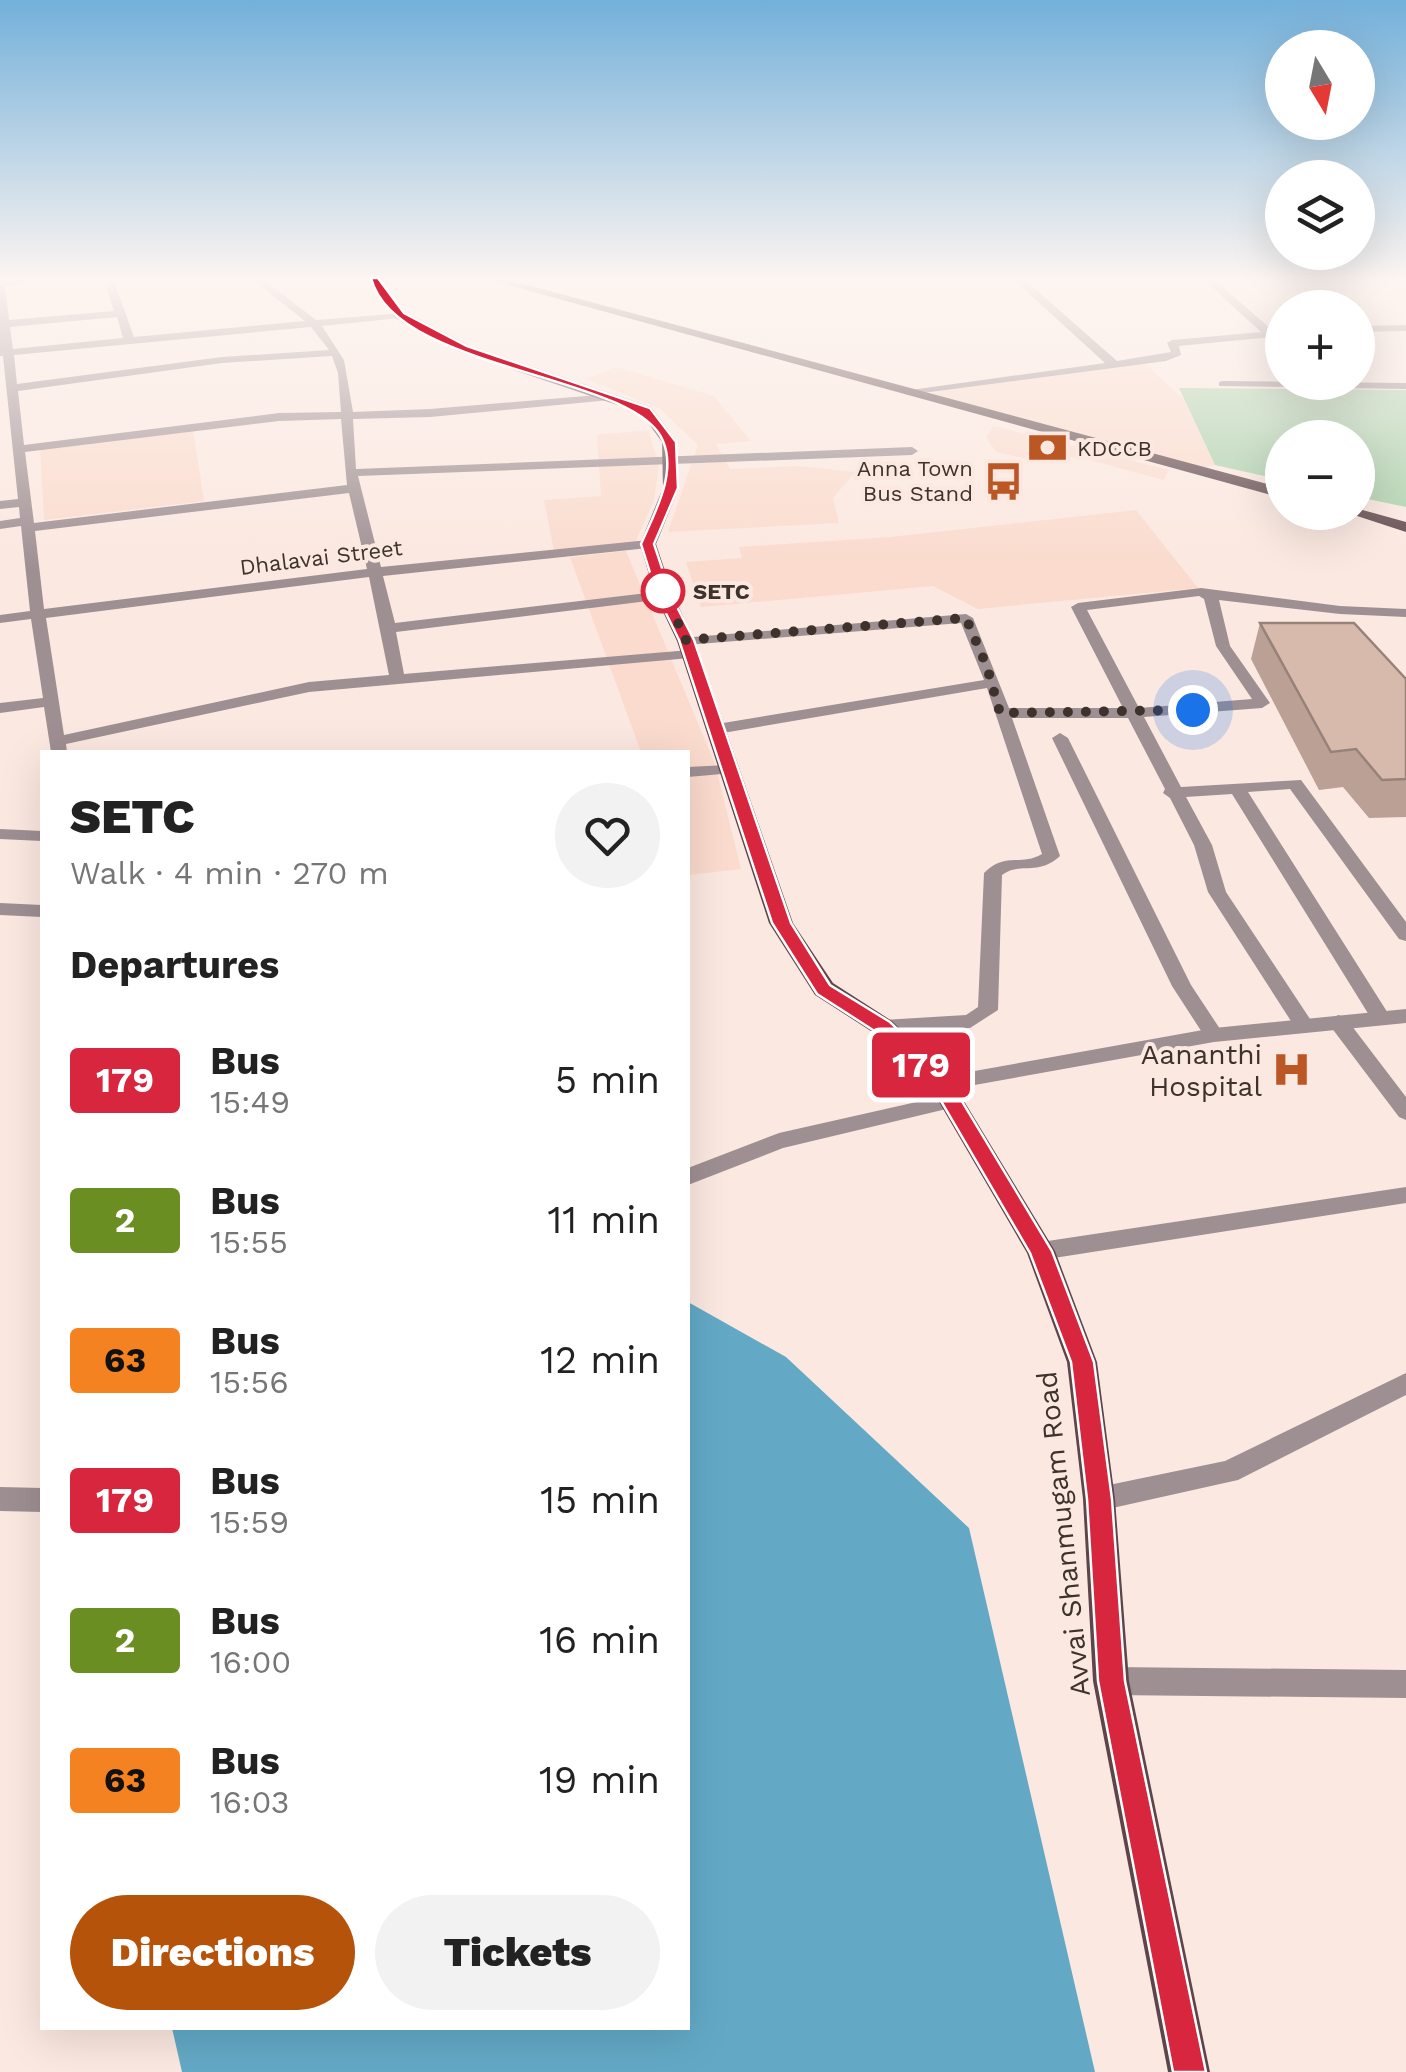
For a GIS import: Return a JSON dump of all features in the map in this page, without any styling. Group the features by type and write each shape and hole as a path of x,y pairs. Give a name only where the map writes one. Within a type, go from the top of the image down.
{"main road":[{"path":"549,377 646,410 670,442 672,488 648,544"},
{"path":"852,377 1265,488"},
{"path":"1375,518 1406,527"},
{"name":"Avvai Shanmugam Road","path":"648,544 717,729 727,770 782,923 824,989 883,1027 946,1092 1041,1251 1082,1362 1100,1499 1112,1681 1189,2072"}],"street":[{"path":"117,377 9,394 20,448 38,615 58,747 309,688 966,618 1051,856 1037,864 1006,864 994,874 988,1010 970,1021 883,1027"},
{"path":"343,377 348,392 344,414 351,473 391,628 398,678"},
{"path":"912,393 1024,377"},
{"path":"1222,384 1406,386"},
{"path":"20,448 279,417 501,409 610,397"},
{"path":"351,473 912,452"},
{"path":"0,524 28,525 355,488"},
{"path":"0,505 26,502"},
{"name":"Dhalavai Street","path":"0,619 376,572 648,544"},
{"path":"1000,713 1131,714 1264,702 1223,646 1208,594"},
{"path":"1305,1027 1217,892 1202,845 1078,607 1208,594 1340,610 1406,613"},
{"path":"391,628 664,595"},
{"path":"717,729 992,683"},
{"path":"0,708 52,702"},
{"path":"1060,738 1182,986 1214,1035"},
{"path":"690,772 727,770"},
{"path":"1172,792 1295,784 1406,935"},
{"path":"1236,787 1380,1018"},
{"path":"0,834 40,836"},
{"path":"0,909 40,911"},
{"path":"690,1176 779,1142 946,1092 1214,1035 1406,1016"},
{"path":"1338,1022 1406,1112"},
{"path":"1041,1251 1406,1195"},
{"path":"1100,1499 1230,1472 1406,1383"},
{"path":"0,1499 40,1500"},
{"path":"1112,1681 1406,1684"}],"shaded area":[{"path":"649,377 714,396 751,441 716,444 730,469 799,466 855,472 833,498 839,523 668,532 698,445 659,408 586,379"},
{"path":"1026,377 1159,377 1184,400 1215,465 1205,468 929,394 963,384"},
{"path":"993,426 1169,470 1164,480 1079,457 1032,460 996,452 986,437"},
{"path":"193,430 204,501 44,520 40,449"},
{"path":"648,430 659,465 654,500 635,543 554,551 544,500 601,496 597,435"},
{"path":"1136,510 1198,588 978,609 933,586 701,607 686,562 742,558 739,547 890,537"},
{"path":"626,551 715,764 741,869 690,875 690,750 640,750 570,557"}],"green space":[{"path":"1179,388 1265,389 1265,400 1375,400 1375,390 1406,390 1406,507 1375,501 1375,420 1265,420 1265,476 1215,465"}],"water":[{"path":"690,1303 786,1357 969,1528 1095,2072 182,2072 172,2030 690,2030"}],"building":[{"path":"1260,623 1354,623 1406,679 1406,779 1382,780 1356,749 1331,752"}],"bus line":[{"name":"179","path":"546,377 646,410 670,442 672,488 648,544 664,595 686,640 782,923 824,989 883,1027 941,1084 1041,1251 1082,1362 1100,1499 1112,1681 1189,2072"}],"place":[{"name":"KDCCB","path":"1047,448"},
{"name":"Anna Town Bus Stand","path":"1003,481"},
{"name":"SETC","path":"663,591"},
{"name":"Aananthi Hospital","path":"1292,1070"}],"route":[{"path":"663,591 686,640 966,618 987,667 1000,713 1131,714 1193,710"}]}
